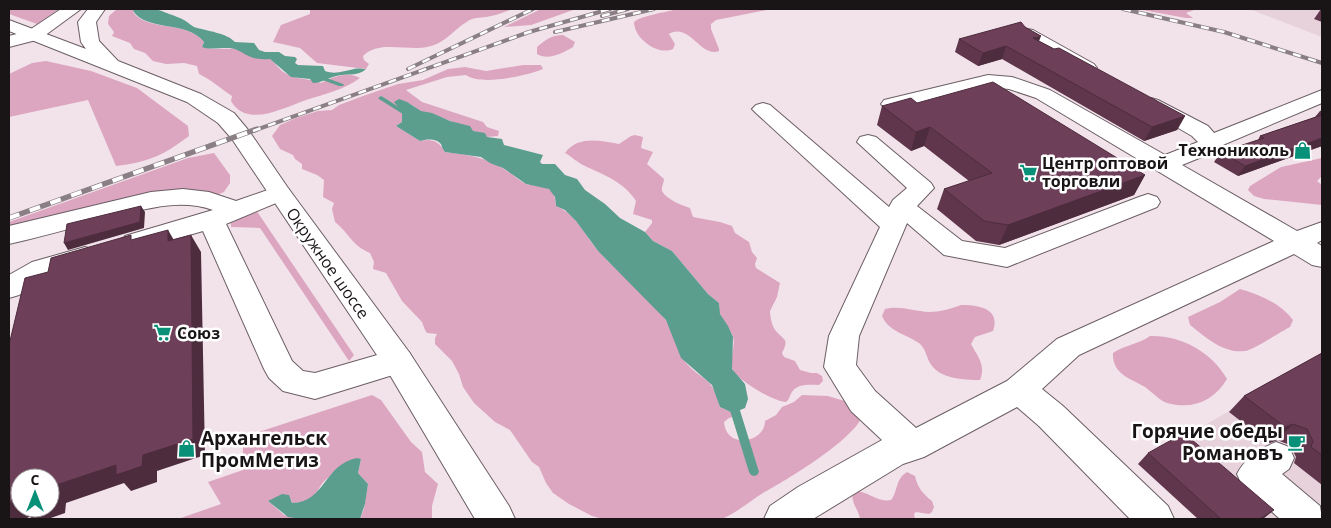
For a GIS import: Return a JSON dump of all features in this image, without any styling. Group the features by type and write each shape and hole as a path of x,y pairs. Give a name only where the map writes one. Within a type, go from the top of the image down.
{"main road":[{"path":"9,42 34,35 72,9"},
{"path":"96,9 87,22 90,42 110,64"},
{"name":"Окружное шоссе","path":"9,25 194,98 226,118 241,136 398,361 496,519"},
{"path":"1027,34 1105,78"},
{"path":"891,104 988,81 1012,83 1043,94 1322,258"},
{"path":"1131,92 1200,131 1210,142"},
{"path":"1164,164 1206,148 1210,142 1322,96"},
{"path":"763,109 898,216 954,249 1007,258 1148,202"},
{"path":"868,142 922,188 898,216 844,336 840,367 863,401 912,446"},
{"path":"9,288 42,269 224,215 279,193"},
{"path":"9,235 151,200 183,197 209,200 224,215 280,369 294,382 315,386 398,361"},
{"path":"783,519 812,499 894,451 912,446 966,420 1019,390 1068,346 1322,230"},
{"path":"1019,390 1051,416 1155,519"},
{"path":"1276,458 1255,474 1307,519"}],"shaded area":[{"path":"9,9 59,9 37,24 9,14"},
{"path":"117,9 135,9 133,12 139,18 148,22 188,31 197,35 204,42 202,46 206,48 235,49 255,57 270,59 283,72 294,77 321,83 345,75 360,78 340,89 277,111 267,114 247,114 238,109 231,101 232,96 199,74 197,66 184,63 166,64 153,61 145,53 134,49 130,43 112,36 114,32 108,24 109,16"},
{"path":"135,9 160,11 183,19 194,27 227,36 235,42 254,43 259,50 279,52 285,56 295,57 297,59 295,63 298,65 323,66 325,71 332,73 366,69 359,73 340,75 313,83 310,79 291,77 270,59 252,58 234,49 202,47 204,42 197,35 178,28 148,22 133,11"},
{"path":"310,9 513,9 472,19 434,45 419,48 385,47 369,51 363,56 364,60 369,64 366,69 317,63 300,48 273,42 281,25 310,14"},
{"path":"541,9 576,9 531,25 504,27"},
{"path":"677,9 772,9 716,20 711,24 711,29 719,51 712,52 706,50 689,36 676,32 669,34 675,44 673,49 667,51 660,50 648,44 638,34 634,22 637,20"},
{"path":"1137,9 1197,9 1186,13 1193,18 1186,18"},
{"path":"1249,9 1322,9 1322,37"},
{"path":"563,35 575,42 573,47 560,54 546,57 537,54 537,47 543,42 552,37"},
{"path":"46,61 91,71 137,88 188,126 189,136 171,149 155,157 116,166 88,100 9,117 9,74 32,63"},
{"path":"523,65 541,65 543,69 515,77 492,80 482,80 466,75 447,77 406,90 422,102 483,122 487,127 499,131 498,136 487,137 484,134 449,120 421,111 410,104 395,102 402,112 402,122 396,126 420,141 435,141 445,152 485,160 500,166 526,184 549,189 552,192 556,206 564,210 576,221 600,253 665,319 671,329 682,358 693,370 707,380 714,389 720,407 733,413 739,411 740,415 729,418 724,422 726,431 731,437 738,440 753,438 763,429 765,421 776,415 782,407 794,402 802,395 828,396 848,402 862,416 847,436 818,459 724,518 603,519 592,516 553,493 539,467 532,462 510,430 495,422 474,403 463,387 452,361 435,344 437,334 427,333 422,322 402,301 386,273 373,269 374,262 370,253 355,243 335,222 332,209 334,203 323,197 324,180 302,169 302,164 293,155 280,149 272,136 280,125 296,118 318,111 332,110 339,105 363,96 398,84 423,80 448,69 465,67 486,71"},
{"path":"399,99 421,111 470,126 473,131 485,133 487,137 502,139 504,145 543,155 540,162 542,164 555,164 565,175 577,179 585,190 605,204 620,218 645,232 653,241 672,251 708,294 719,303 720,314 733,337 732,369 745,384 748,399 745,408 733,413 720,407 712,385 681,358 666,320 598,251 576,221 565,210 556,206 555,197 549,189 526,184 503,168 481,157 445,152 441,144 434,140 420,141 396,126 402,122 402,112 394,102"},
{"path":"635,135 643,137 641,148 653,152 647,164 664,179 662,191 664,194 690,208 693,217 732,226 735,233 749,242 752,252 757,258 756,268 780,283 777,297 770,311 773,327 786,343 782,353 784,357 795,361 800,370 817,373 822,376 823,381 819,385 797,387 786,402 764,394 740,378 732,368 733,337 720,314 719,303 708,294 672,251 653,241 645,232 652,223 652,220 633,214 636,201 626,189 613,180 582,165 565,153 570,147 583,141 619,144"},
{"path":"214,153 230,175 230,183 224,192 210,198 149,196 9,228 9,222 188,158"},
{"path":"1322,158 1322,176 1317,181 1322,185 1322,205 1264,199 1254,196 1248,190 1250,186 1281,167"},
{"path":"254,207 354,355 349,361 260,228 231,227 231,223 236,221 234,214"},
{"path":"1240,289 1276,304 1293,320 1290,327 1253,348 1237,351 1215,344 1190,325 1188,317 1220,302"},
{"path":"961,305 981,307 994,317 993,331 975,337 971,344 982,365 980,380 952,378 939,372 930,363 925,350 919,343 893,329 882,316 885,309 890,308 933,312"},
{"path":"1150,336 1173,338 1204,353 1221,369 1227,379 1222,387 1202,402 1177,405 1164,402 1145,387 1128,378 1115,366 1113,353"},
{"path":"1322,357 1322,519 1198,519 1138,464"},
{"path":"372,395 381,400 411,442 422,452 425,472 438,484 432,506 432,519 360,519 364,509 368,484 358,473 361,459 329,477 324,481 316,494 308,500 292,503 291,499 268,501 284,515 302,519 178,519 221,504 208,482 243,470 243,437"},
{"path":"357,458 361,459 358,473 368,484 365,504 360,519 302,519 288,517 268,501 282,494 289,495 292,503 303,501 311,497 338,468 346,462"},
{"path":"907,472 915,476 921,490 932,501 934,507 932,512 929,514 916,512 914,514 915,519 860,519 852,496 855,491 882,500 891,500 900,478"}],"building":[{"path":"1021,22 1025,27 1041,36 1033,38 1054,49 1059,48 1185,116 1152,127 1006,46 983,53 959,39"},
{"name":"Центр оптовой торговли","path":"993,82 1145,175 1008,225 984,221 944,189 992,173 930,127 916,132 882,106 911,98 917,103"},
{"path":"1322,115 1322,138 1245,166 1221,152 1264,138 1260,136"},
{"path":"141,206 140,222 64,243 67,224"},
{"path":"168,230 168,241 191,235 193,439 143,455 142,466 116,475 116,465 60,484 60,468 10,468 9,502 9,345 25,278 48,272 51,258 131,235 131,240"},
{"path":"1322,353 1322,455 1311,447 1313,441 1307,429 1293,424 1285,427 1244,396"},
{"path":"1184,433 1274,510 1259,519 1221,519 1148,453"}],"waterway":[{"path":"319,77 341,85"},
{"path":"381,98 408,115"},
{"path":"733,404 754,472"}],"railway":[{"path":"408,69 533,9"},
{"path":"253,131 529,32 610,9"},
{"path":"602,16 628,9"},
{"path":"555,32 654,9"},
{"path":"1123,9 1224,32 1322,63"},
{"path":"9,218 257,129"}],"place":[{"name":"Технониколь","path":"1303,150"},
{"name":"Центр оптовой торговли","path":"1028,172"},
{"name":"Союз","path":"163,333"},
{"name":"Горячие обеды Романовъ","path":"1297,442"},
{"name":"Архангельск ПромМетиз","path":"187,449"}]}
